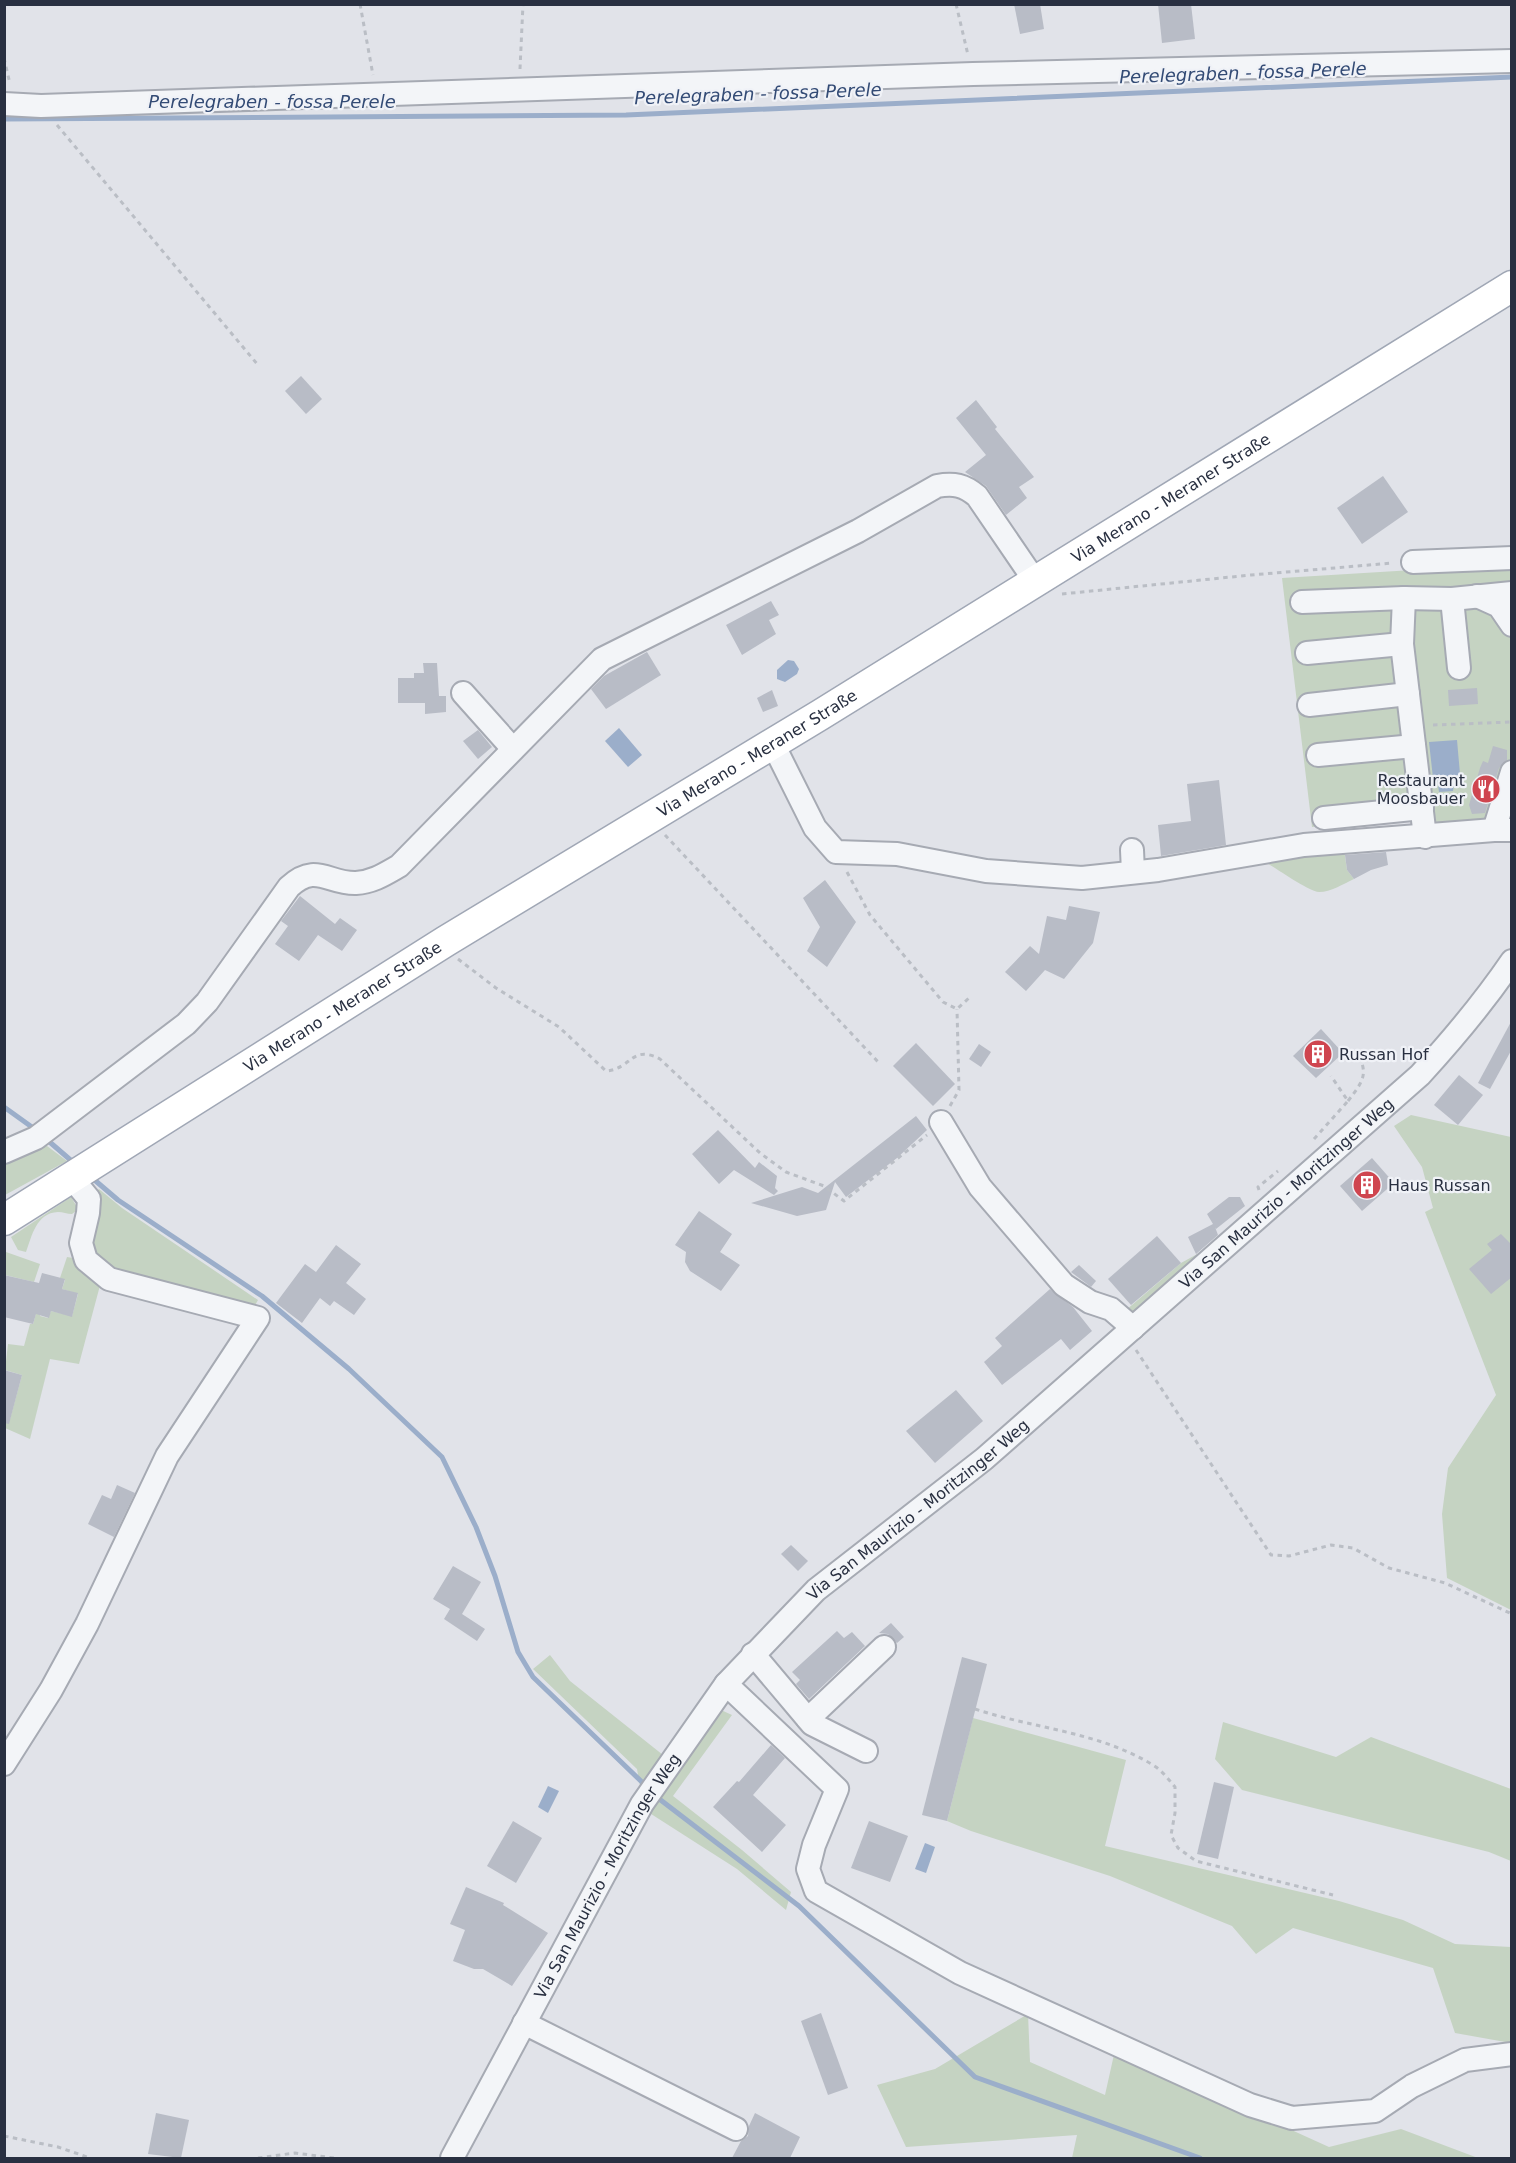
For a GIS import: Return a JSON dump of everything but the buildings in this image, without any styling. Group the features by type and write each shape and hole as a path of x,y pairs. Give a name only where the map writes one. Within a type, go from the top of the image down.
{"main road":[{"name":"Via Merano - Meraner Straße","path":"4,1220 446,941 651,817 775,749 1035,581 1512,286"}],"street":[{"path":"10,103 40,106 973,74 1512,61"},
{"path":"4,1152 41,1134 186,1024 207,1002 289,887 299,877 312,875 353,883 374,881 399,866 602,659 858,531 937,486 952,484 967,488 977,496 1035,581"},
{"path":"1413,562 1512,558"},
{"path":"1302,602 1404,598 1452,599 1512,593"},
{"path":"1477,596 1499,606 1512,625"},
{"path":"1404,598 1402,644 1425,837"},
{"path":"1452,599 1459,668"},
{"path":"1307,653 1402,644"},
{"path":"463,693 513,749"},
{"path":"1309,705 1408,694"},
{"path":"1318,755 1413,736"},
{"path":"775,749 815,828 837,852 897,854 986,871 1082,878 1304,845 1503,830 1512,772"},
{"path":"1324,818 1422,808"},
{"path":"1132,850 1133,872"},
{"name":"Via San Maurizio - Moritzinger Weg","path":"452,2158 642,1804 726,1684 816,1590 984,1459 1420,1075 1458,1034 1512,961"},
{"path":"941,1122 980,1187 1064,1285 1090,1302 1111,1309 1130,1331"},
{"path":"4,1764 40,1708 87,1624 167,1456 258,1318 109,1279 86,1260 81,1243 89,1199 81,1172"},
{"path":"808,1719 884,1647"},
{"path":"753,1654 812,1724 866,1750"},
{"path":"726,1684 837,1789 814,1845 808,1869 816,1891 960,1973 1250,2105 1292,2118 1375,2111 1412,2086 1465,2060 1512,2054"},
{"path":"524,2023 735,2128"}],"path":[{"path":"360,4 376,94"},
{"path":"519,89 523,4"},
{"path":"956,4 973,74"},
{"path":"4,58 10,103"},
{"path":"40,106 258,365"},
{"path":"1035,581 1051,593 1069,594 1145,584 1413,562"},
{"path":"1413,736 1512,722"},
{"path":"651,817 664,834 880,1064"},
{"path":"837,852 870,915 943,1002 957,1009"},
{"path":"446,941 459,961 496,988 559,1027 606,1071 619,1070 637,1055 649,1054 660,1059 760,1153 786,1172 824,1186 844,1201 941,1122 959,1090 957,1009"},
{"path":"957,1009 970,998"},
{"path":"1311,1143 1361,1083 1364,1065 1356,1050"},
{"path":"1331,1076 1348,1101"},
{"path":"1274,1202 1260,1194 1258,1187 1285,1166"},
{"path":"1130,1331 1271,1555 1289,1556 1331,1545 1353,1548 1389,1568 1444,1583 1512,1614"},
{"path":"975,1709 1005,1719 1107,1743 1157,1768 1175,1787 1172,1835 1178,1848 1196,1861 1333,1895"},
{"path":"4,2136 58,2147 90,2158"},
{"path":"258,2158 295,2153 334,2158"}],"green space":[{"path":"1511,564 1511,818 1442,828 1405,817 1312,827 1282,578"},
{"path":"1344,849 1347,870 1354,879 1323,892 1314,891 1261,860"},
{"path":"1411,1115 1511,1137 1511,1610 1447,1578 1442,1514 1448,1468 1496,1395 1425,1212 1433,1208 1422,1167 1394,1126"},
{"path":"43,1143 67,1161 5,1195 5,1159"},
{"path":"99,1189 122,1208 258,1300 252,1311 114,1274 91,1253"},
{"path":"71,1197 77,1207 76,1211 72,1214 58,1212 45,1216 36,1226 26,1252 18,1250 11,1237"},
{"path":"1221,1241 1136,1314 1125,1311 1181,1263"},
{"path":"6,1252 40,1264 34,1282 5,1275"},
{"path":"67,1257 73,1258 102,1278 79,1364 50,1359 30,1439 5,1428 4,1418 10,1419 22,1375 5,1370 8,1344 24,1346 30,1324 33,1324 37,1310 41,1311 40,1316 48,1318 51,1311 72,1316 78,1294 62,1289 65,1280 60,1278"},
{"path":"550,1655 570,1681 663,1755 640,1786 637,1769 533,1669"},
{"path":"721,1710 732,1715 673,1796 791,1892 786,1910 737,1869 648,1812"},
{"path":"973,1718 1126,1760 1105,1846 1339,1901 1403,1920 1455,1944 1511,1947 1511,2043 1455,2033 1433,1968 1293,1928 1256,1954 1232,1926 1110,1876 971,1831 947,1821"},
{"path":"1223,1722 1336,1757 1371,1737 1511,1789 1511,1861 1489,1852 1242,1790 1215,1759"},
{"path":"1028,2014 1030,2062 1105,2095 1115,2050 1329,2147 1401,2129 1478,2158 1072,2158 1077,2135 906,2147 877,2085 935,2069"}],"water":[{"path":"788,660 794,661 799,669 797,674 785,682 777,679 777,670"},
{"path":"619,728 642,755 628,767 605,741"},
{"path":"1457,740 1460,774 1455,777 1453,791 1439,792 1437,778 1433,778 1429,742"},
{"path":"548,1786 559,1791 548,1813 538,1807"},
{"path":"925,1843 935,1847 926,1873 915,1869"}],"waterway":[{"name":"Perelegraben - fossa Perele","path":"4,119 626,115 1512,77"},
{"path":"4,1107 36,1130"},
{"path":"45,1138 74,1163"},
{"path":"91,1177 118,1200 262,1296 349,1369 442,1457 476,1527 495,1576 518,1652 533,1677 645,1785"},
{"path":"658,1798 799,1906 975,2077 1200,2158"}],"place":[{"name":"Restaurant Moosbauer","path":"1486,789"},
{"name":"Russan Hof","path":"1318,1054"},
{"name":"Haus Russan","path":"1367,1185"}]}
